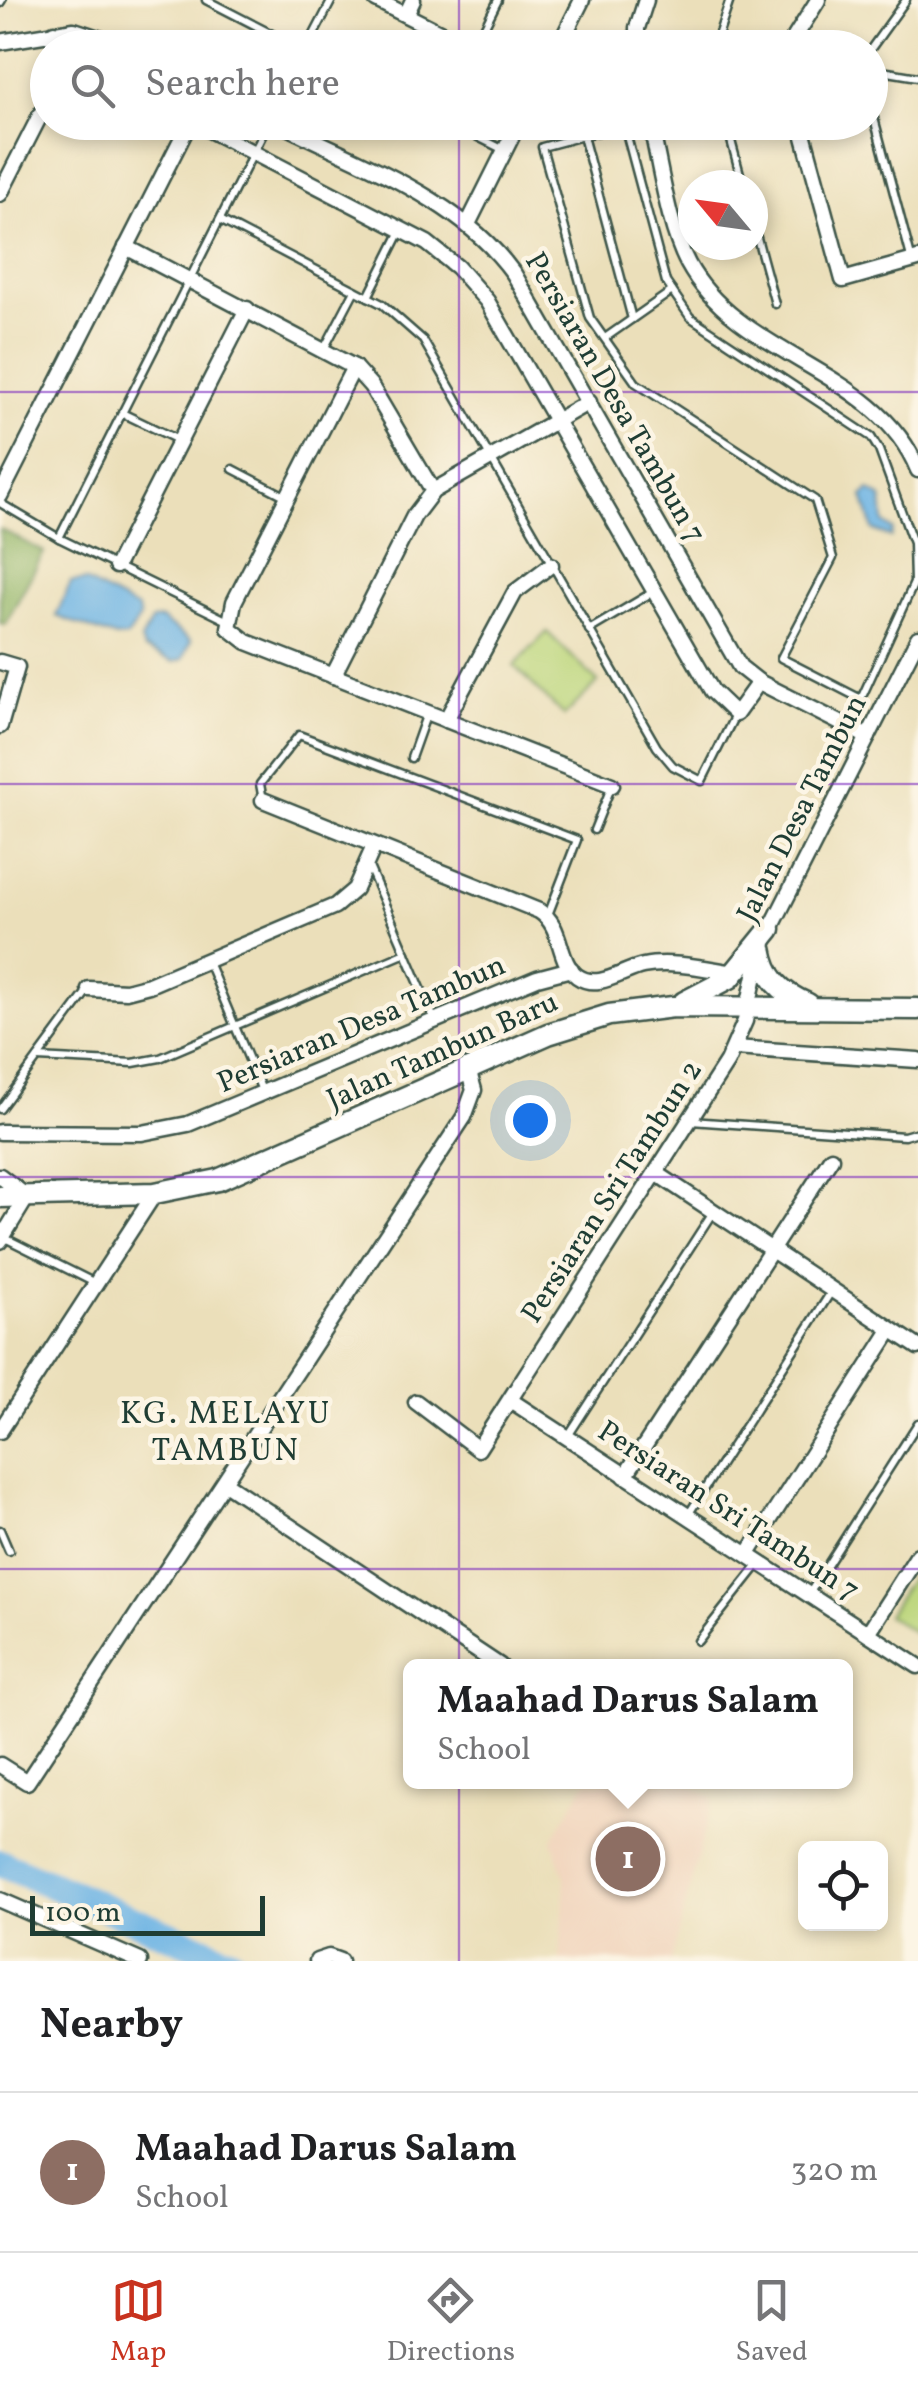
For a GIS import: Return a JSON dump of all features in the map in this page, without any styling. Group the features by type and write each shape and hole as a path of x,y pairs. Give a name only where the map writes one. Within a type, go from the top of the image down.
{"main road":[{"path":"673,1007 722,985 765,939"},
{"path":"765,939 766,969 779,988 816,1008"},
{"name":"Jalan Tambun Baru","path":"0,1197 155,1193 218,1180 580,1023 636,1010 918,1009"}],"street":[{"path":"376,0 436,30"},
{"path":"406,15 413,0"},
{"path":"567,30 582,0"},
{"path":"637,30 646,0"},
{"path":"799,30 818,0"},
{"path":"0,42 30,41"},
{"path":"0,194 30,135"},
{"path":"0,499 182,140"},
{"path":"228,140 402,229 442,254 479,291 712,691 736,714 758,682"},
{"name":"Persiaran Desa Tambun 7","path":"313,140 433,201 468,224 506,263 590,402 735,659 758,682 868,738"},
{"path":"468,224 510,140"},
{"path":"654,140 681,248 713,298 880,413 909,447 918,470"},
{"path":"805,140 843,280 915,260"},
{"path":"126,247 354,367 371,386 433,491"},
{"path":"116,566 246,309"},
{"path":"354,367 228,621 238,638 612,786"},
{"path":"333,676 414,516 433,491 590,402"},
{"path":"446,720 515,592 551,565"},
{"name":"Jalan Desa Tambun","path":"748,1007 765,939 918,638"},
{"path":"0,662 17,667 0,726"},
{"path":"263,800 547,916 571,969"},
{"path":"89,989 137,989 335,906 355,888 374,846"},
{"name":"Persiaran Desa Tambun","path":"0,1132 165,1130 263,1094 537,978 571,969 596,981 654,964 736,973"},
{"name":"Persiaran Sri Tambun 2","path":"416,1402 478,1449 690,1121 734,1048 748,1007"},
{"path":"734,1048 918,1060"},
{"path":"0,1766 27,1782 464,1116 474,1090 468,1070"},
{"path":"625,1476 830,1158"},
{"path":"656,1174 774,1248 831,1292 918,1347"},
{"path":"0,1176 27,1197 2,1239"},
{"path":"0,1431 155,1193"},
{"path":"754,1558 891,1330"},
{"name":"Persiaran Sri Tambun 7","path":"510,1400 918,1666"},
{"path":"224,1483 489,1659"},
{"path":"868,1633 918,1554"},
{"path":"0,1900 140,1961"},
{"path":"318,1961 329,1957 340,1961"}],"lane":[{"path":"206,0 264,30"},
{"path":"316,30 332,0"},
{"path":"482,30 498,0"},
{"path":"719,30 730,0"},
{"path":"884,30 906,0"},
{"path":"888,72 918,77"},
{"path":"59,538 260,140"},
{"path":"483,140 505,151"},
{"path":"568,140 542,147 590,318 636,383 815,500 833,558 781,658 861,699 914,582 912,543 880,450 871,437 690,317 672,291 631,140"},
{"path":"584,140 632,319"},
{"path":"731,140 739,170"},
{"path":"881,140 915,260"},
{"path":"220,220 368,297 423,340 657,747 673,766 702,780 736,714"},
{"path":"368,297 402,229"},
{"path":"763,260 775,304"},
{"path":"324,348 355,290"},
{"path":"604,338 672,291"},
{"path":"122,412 179,441"},
{"path":"233,469 288,497"},
{"path":"0,499 59,538 228,621"},
{"path":"589,630 654,592"},
{"path":"411,758 427,714"},
{"path":"263,800 260,784 300,735 577,840 547,916"},
{"path":"594,830 612,786"},
{"path":"367,863 435,1022"},
{"path":"38,1058 133,1063 160,1058 406,953"},
{"path":"208,960 263,1094"},
{"path":"0,1109 89,989"},
{"path":"690,1121 904,1136 918,1132"},
{"path":"567,1438 714,1211"},
{"path":"2,1239 96,1284"},
{"path":"687,1516 831,1292"},
{"path":"809,1595 918,1423"},
{"path":"0,1530 9,1551"},
{"path":"698,1641 754,1558"}],"shaded area":[{"path":"582,1789 697,1789 713,1798 671,1961 560,1961 565,1878 552,1840"}],"green space":[{"path":"0,529 44,552 5,625 0,623"},
{"path":"547,632 598,682 564,716 514,666"},
{"path":"918,1567 918,1635 887,1615"}],"water":[{"path":"869,490 882,498 884,523 893,530 891,537 873,530 863,496"},
{"path":"85,581 138,609 140,618 127,637 116,638 56,616 71,582"},
{"path":"161,619 191,641 183,659 174,662 144,649 141,640 152,620"}],"waterway":[{"path":"0,1863 231,1961"}],"place":[{"name":"Maahad Darus Salam","path":"628,1859"}],"district":[{"name":"KG. MELAYU TAMBUN","path":"226,1430"}]}
